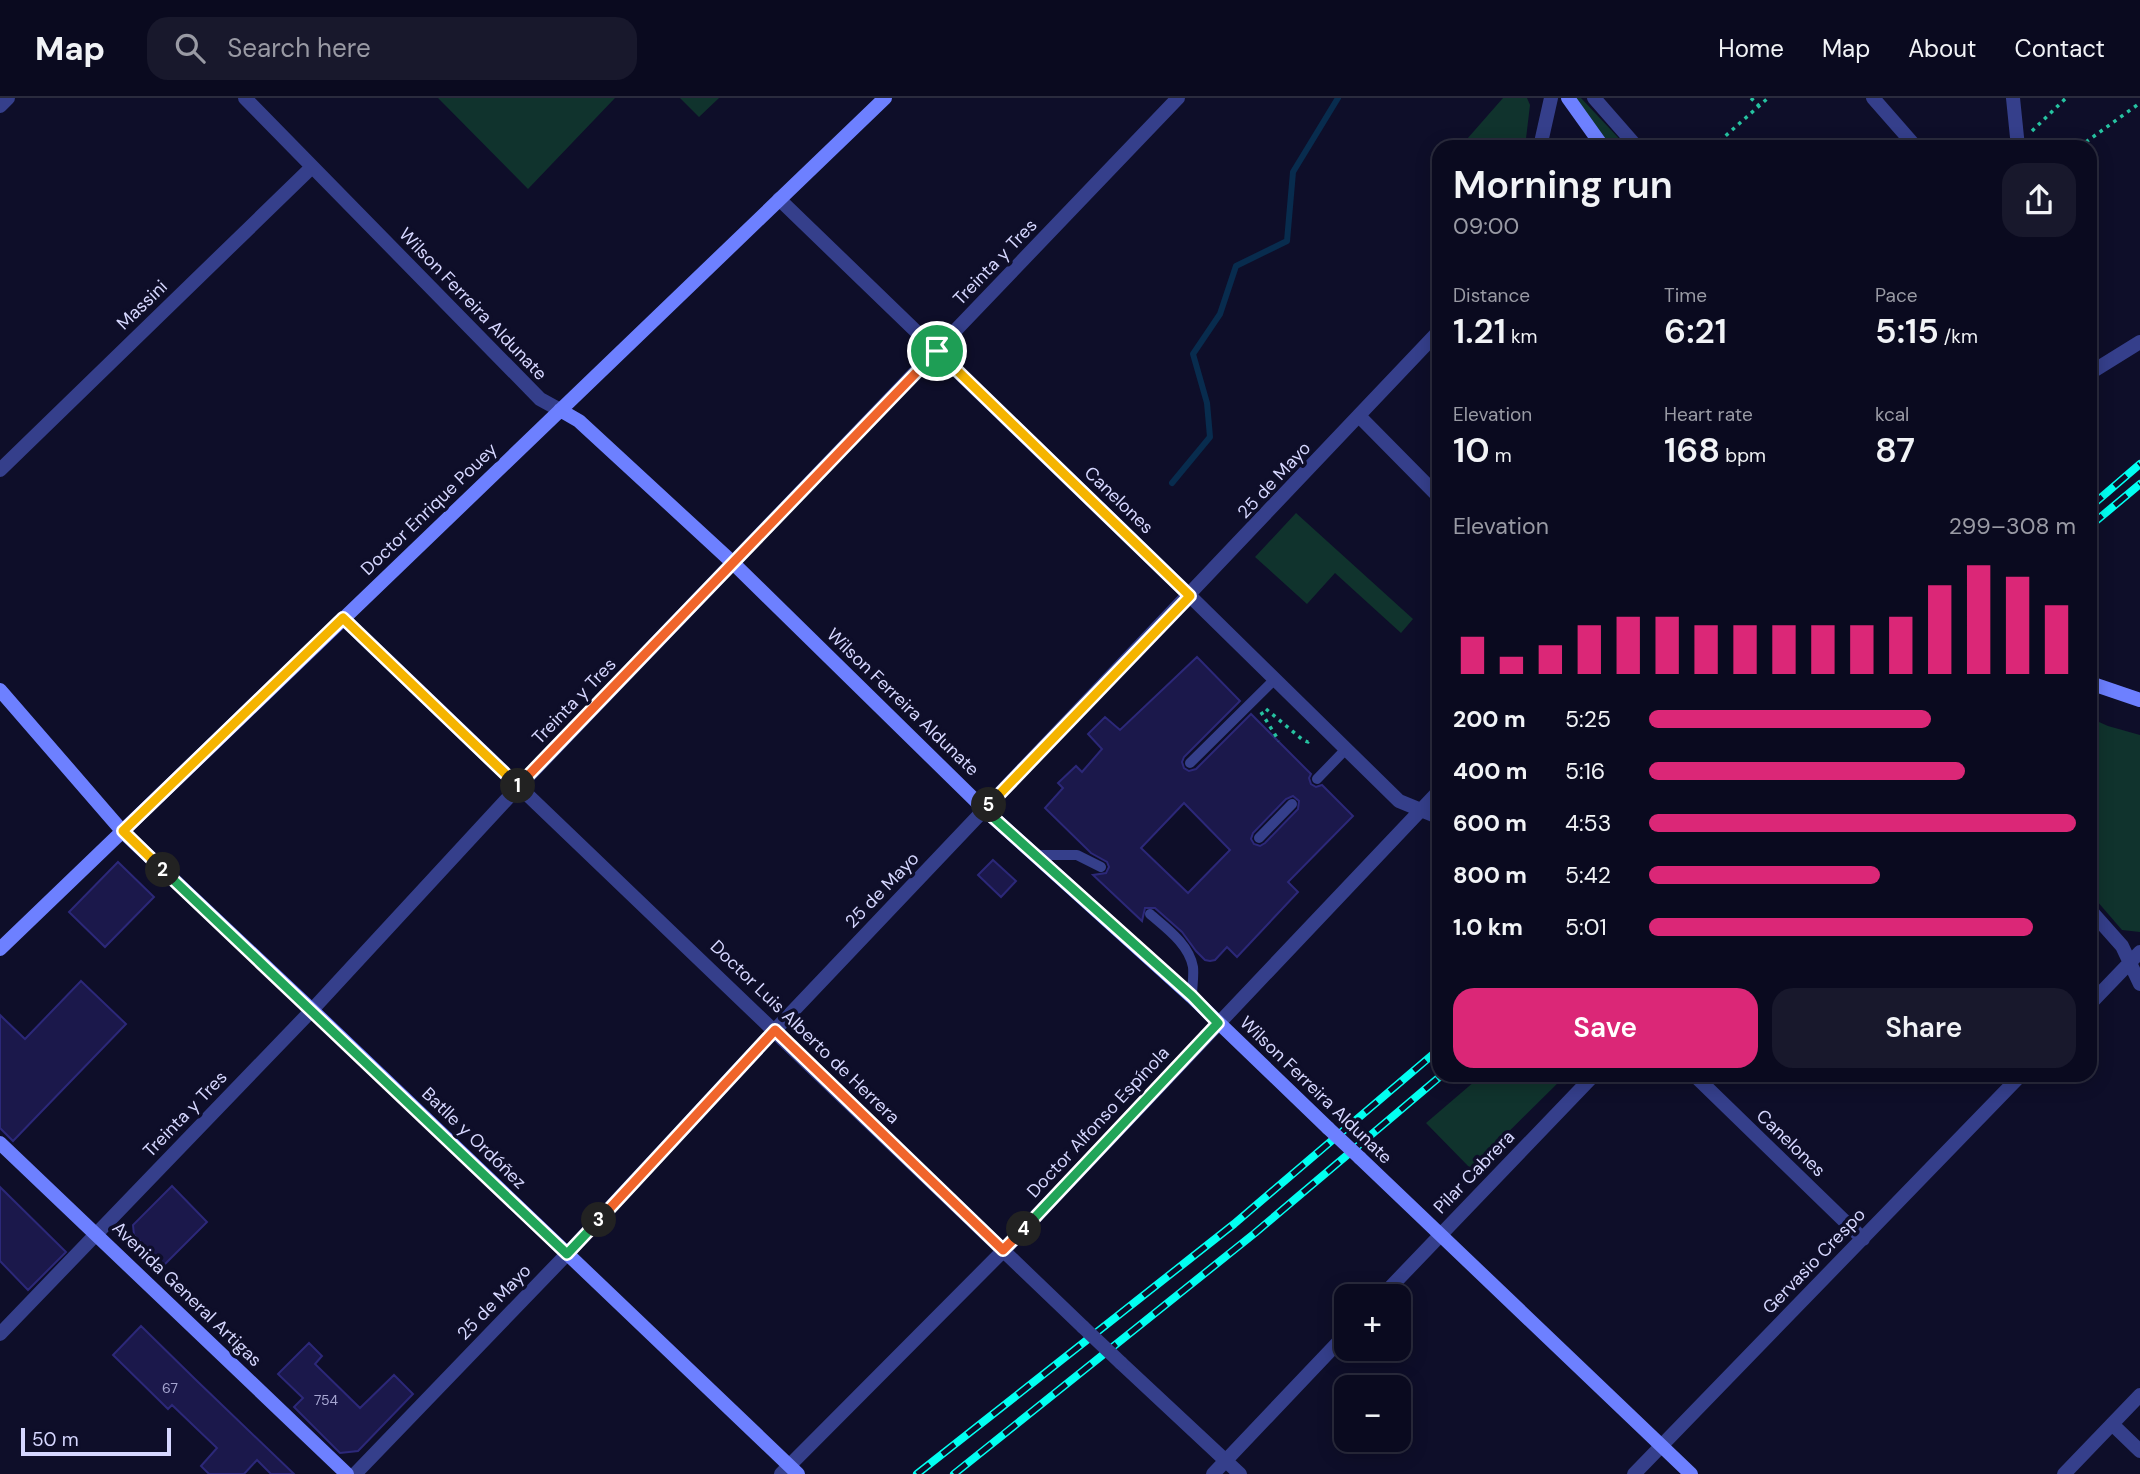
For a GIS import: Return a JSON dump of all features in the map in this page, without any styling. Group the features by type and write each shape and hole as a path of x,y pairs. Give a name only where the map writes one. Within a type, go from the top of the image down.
{"street":[{"path":"0,106 8,98"},
{"name":"Wilson Ferreira Aldunate","path":"245,98 540,399 579,421 732,562 985,810 1192,996 1691,1474"},
{"name":"Doctor Enrique Pouey","path":"0,949 885,98"},
{"name":"Treinta y Tres","path":"0,1334 313,1010 519,786 1178,98"},
{"path":"1542,140 1551,98"},
{"path":"1569,98 1598,140"},
{"path":"1594,98 1631,140"},
{"path":"1873,98 1910,140"},
{"path":"2013,98 2016,140"},
{"name":"Massini","path":"0,470 312,167"},
{"name":"Canelones","path":"779,199 1275,678 1399,802 1432,814"},
{"name":"25 de Mayo","path":"355,1474 567,1254 775,1030 1432,339"},
{"path":"2097,369 2140,342"},
{"path":"1360,417 1432,490"},
{"name":"Doctor Luis Alberto de Herrera","path":"343,618 1240,1474"},
{"path":"2097,685 2140,700"},
{"name":"Batlle y Ordóñez","path":"0,690 123,831 567,1254 789,1471"},
{"name":"Doctor Alfonso Espínola","path":"789,1471 1432,799"},
{"path":"2097,918 2135,957 2140,984"},
{"path":"2097,997 2135,957"},
{"name":"Pilar Cabrera","path":"1393,1284 1587,1082"},
{"name":"Canelones","path":"1701,1082 1863,1239"},
{"name":"Gervasio Crespo","path":"1634,1474 2014,1082"},
{"name":"Avenida General Artigas","path":"0,1143 347,1474"},
{"path":"1213,1474 1334,1347"},
{"path":"2064,1474 2140,1395"},
{"path":"2112,1424 2140,1451"}],"lane":[{"path":"1190,763 1275,678"},
{"path":"1317,779 1346,750"},
{"path":"1259,838 1292,804"},
{"path":"1035,855 1077,855 1101,867"},
{"path":"1150,914 1176,937 1186,951 1193,967 1192,996"}],"path":[{"path":"1751,98 1759,106"},
{"path":"1721,140 1768,98"},
{"path":"2023,140 2066,98"},
{"path":"2089,140 2140,103"},
{"path":"1279,741 1260,713 1264,708 1308,742 1323,727"}],"green space":[{"path":"438,98 615,98 528,189"},
{"path":"680,98 719,98 699,117"},
{"path":"1503,98 1527,98 1530,105 1526,140 1466,140"},
{"path":"1575,98 1581,98 1620,140 1603,140"},
{"path":"1296,513 1413,619 1401,633 1335,573 1307,604 1255,557"},
{"path":"2097,721 2140,735 2140,932 2122,930 2097,901"},
{"path":"1474,1082 1559,1082 1471,1169 1426,1123"}],"building":[{"path":"1197,657 1240,701 1184,757 1184,768 1189,771 1196,769 1251,714 1311,774 1311,784 1316,787 1322,785 1353,816 1288,882 1298,892 1237,957 1227,947 1215,960 1205,960 1182,932 1155,908 1145,908 1142,921 1093,875 1106,873 1109,867 1107,862 1091,853 1045,808 1063,788 1058,783 1076,766 1082,772 1102,749 1088,734 1105,717 1120,730","holes":["1293,796 1299,801 1298,809 1265,843 1260,846 1254,844 1251,839 1253,833 1286,799","1184,803 1230,850 1188,893 1141,848"]},
{"path":"993,860 1016,881 1001,897 978,875"},
{"path":"118,862 154,897 105,947 69,912"},
{"path":"81,981 126,1024 13,1141 0,1128 0,1015 25,1039"},
{"path":"172,1186 207,1222 164,1265 134,1235 133,1225"},
{"path":"0,1187 66,1252 28,1290 0,1261"},
{"path":"141,1326 294,1474 271,1474 257,1460 244,1474 209,1474 201,1466 217,1448 172,1405 168,1409 113,1355"},
{"path":"309,1343 322,1356 315,1364 360,1408 394,1375 413,1394 358,1451 340,1453 294,1407 303,1398 278,1374"}],"waterway":[{"path":"1172,483 1210,437 1207,403 1193,354 1220,314 1236,266 1287,241 1293,172 1338,98"}],"railway":[{"path":"2097,501 2140,464"},
{"path":"2097,520 2140,484"},
{"path":"917,1474 1234,1224 1432,1055"},
{"path":"954,1474 1255,1233 1434,1082"}],"route":[{"path":"937,351 1190,596 985,810 1192,996 1218,1023 1003,1250 775,1030 567,1254 123,831 343,618 519,786 937,351"}]}
